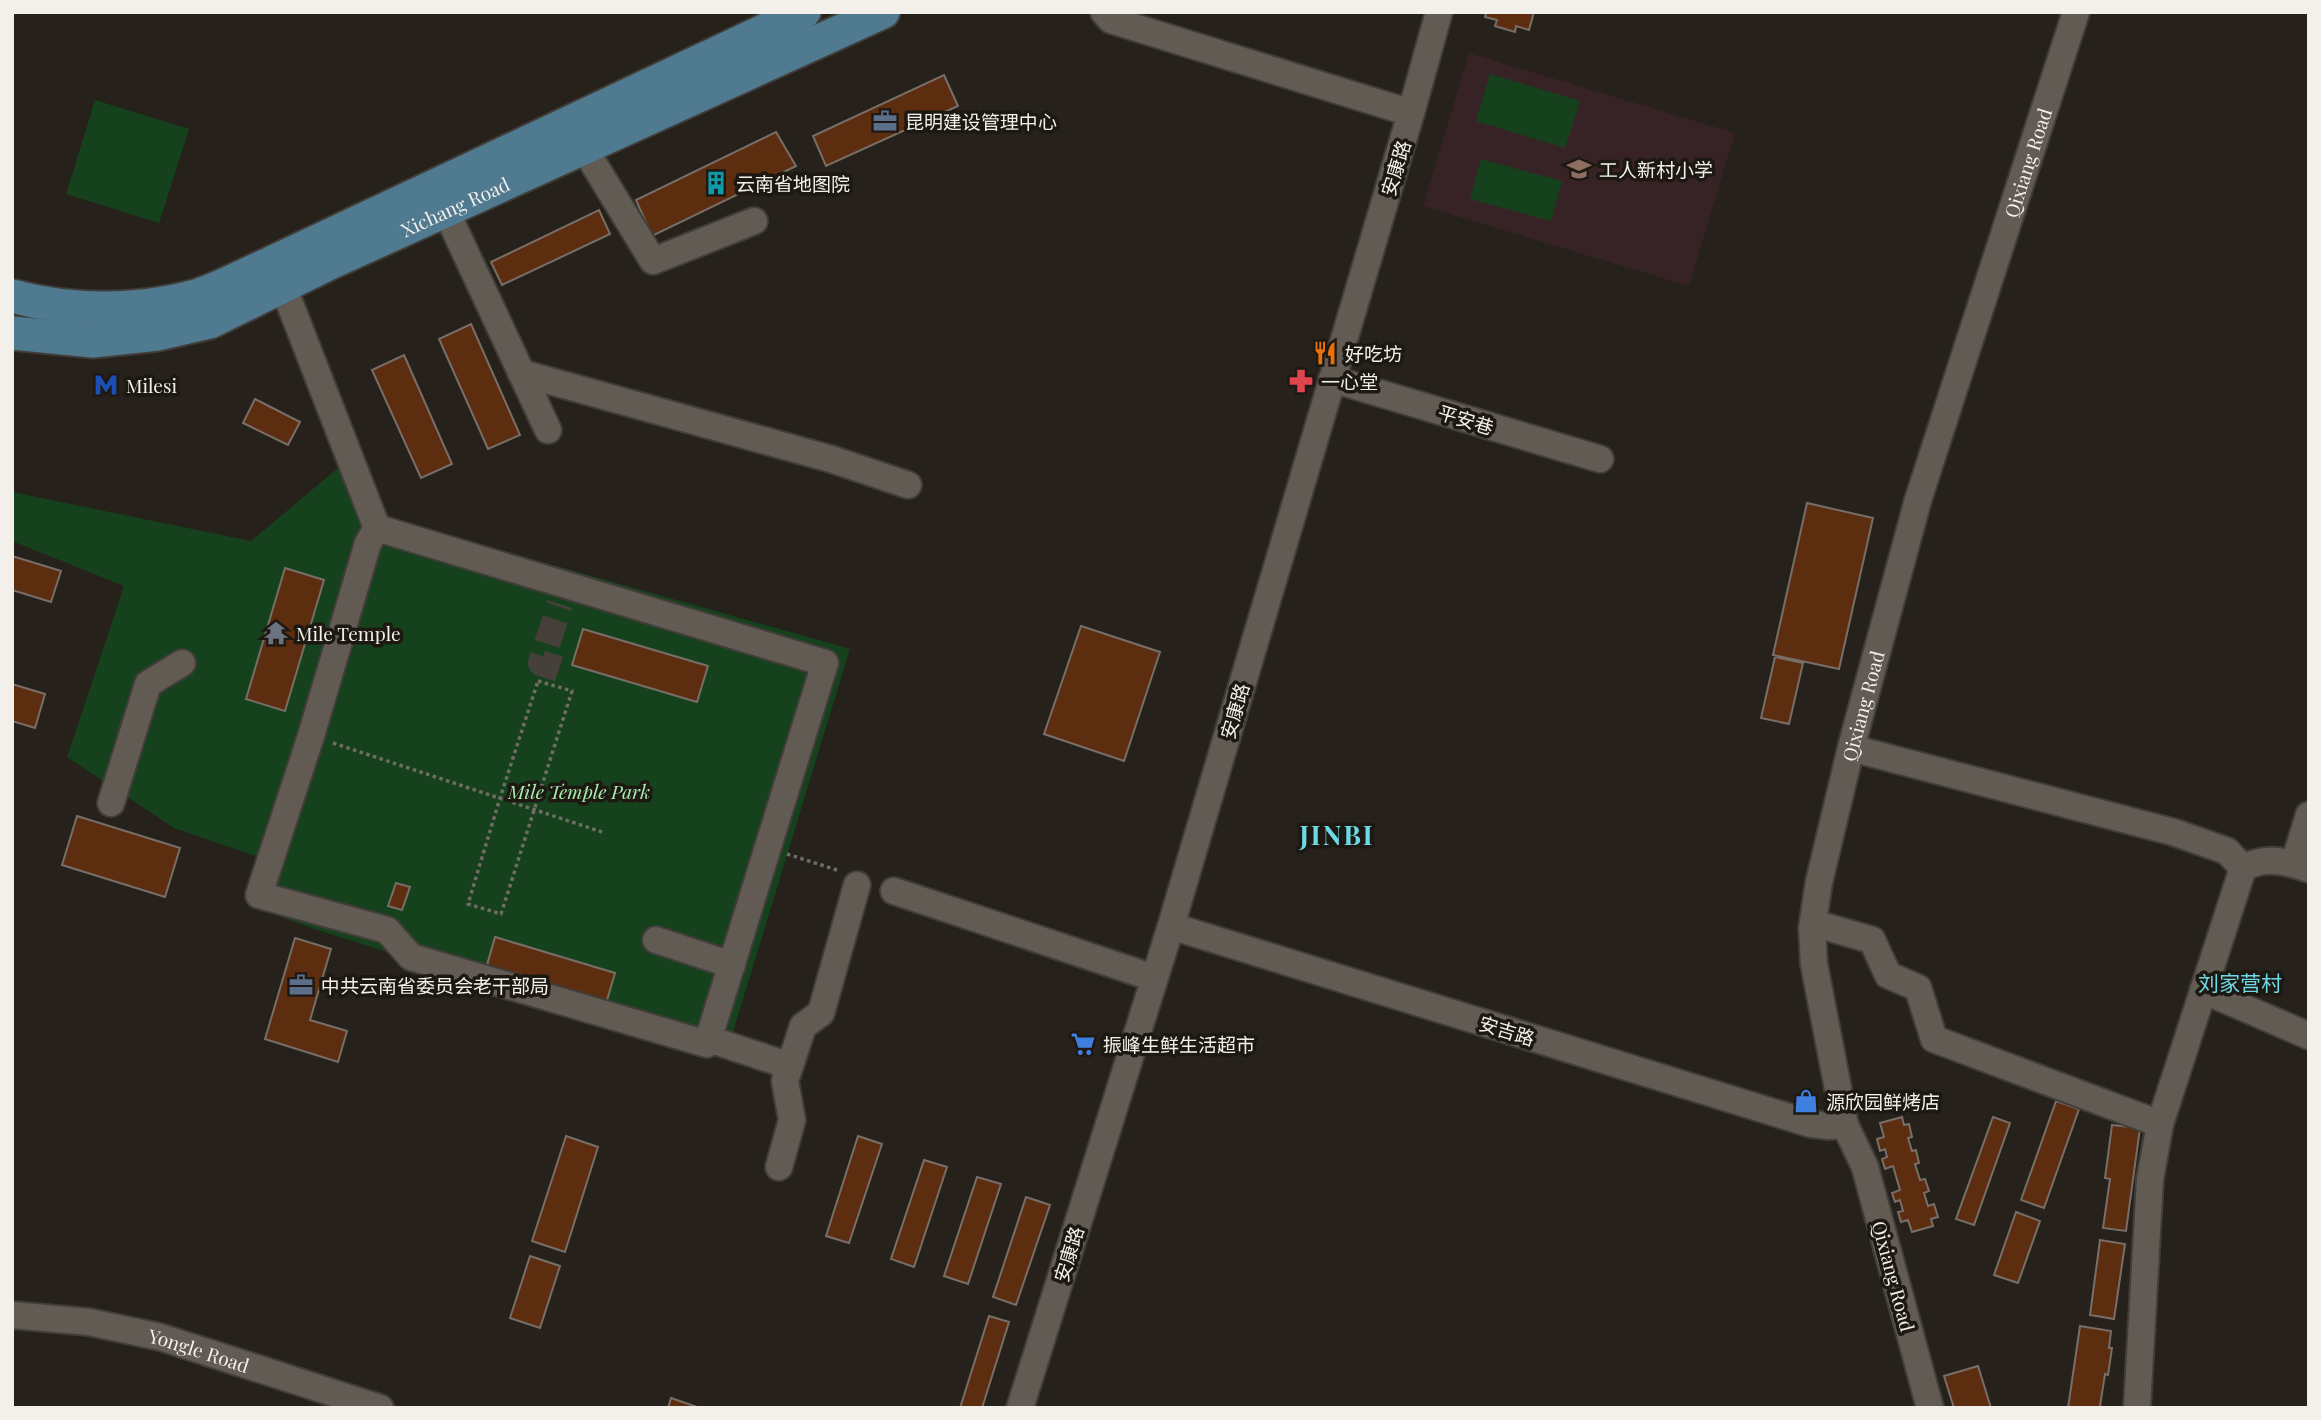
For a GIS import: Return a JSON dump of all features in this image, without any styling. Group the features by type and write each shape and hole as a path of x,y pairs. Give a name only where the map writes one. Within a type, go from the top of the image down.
{"main road":[{"name":"Xichang Road","path":"12,296 32,302 104,307 141,306 197,296 804,12"},
{"name":"Xichang Road","path":"12,333 93,341 158,334 210,322 283,286 883,12"}],"street":[{"path":"1104,12 1111,20 1411,113"},
{"name":"安康路","path":"1020,1408 1171,926 1439,12"},
{"name":"Qixiang Road","path":"1930,1408 1865,1167 1845,1125 1814,964 1813,923 1819,882 1851,748 1918,500 2076,12"},
{"path":"584,148 653,261 754,221"},
{"path":"446,211 548,430"},
{"path":"283,286 377,528 563,595 825,663 707,1044 411,957 387,930 259,895 311,736 369,543 377,528"},
{"path":"521,373 831,459 908,485"},
{"name":"平安巷","path":"1332,379 1600,459"},
{"path":"111,803 148,684 182,663"},
{"path":"1851,748 2173,832 2227,851 2243,868"},
{"path":"2137,1408 2150,1179 2161,1124 2243,868 2256,861 2271,859 2301,867 2309,815"},
{"path":"779,1167 792,1120 785,1081 803,1026 821,1013 851,878"},
{"path":"894,891 1154,978"},
{"path":"1813,923 1872,940 1888,975 1918,988 1934,1039 2161,1124"},
{"name":"安吉路","path":"1171,926 1811,1124 1845,1125"},
{"path":"656,940 732,965"},
{"path":"2203,990 2309,1036"},
{"path":"709,1038 790,1066"},
{"name":"Yongle Road","path":"12,1315 89,1322 160,1337 380,1408"}],"path":[{"path":"538,681 572,691 501,915 468,904 500,798 538,681"},
{"path":"311,736 602,832"},
{"path":"768,848 851,878"}],"shaded area":[{"name":"工人新村小学","path":"1469,53 1735,133 1689,286 1423,206"}],"green space":[{"path":"1490,74 1580,101 1565,148 1476,121"},
{"path":"95,100 189,129 159,223 66,194"},
{"path":"1481,159 1562,181 1551,221 1470,199"},
{"name":"Mile Temple Park","path":"357,452 373,514 850,649 725,1058 314,929 252,906 259,857 174,828 67,757 124,586 12,541 12,492 251,541"}],"building":[{"path":"1486,12 1534,12 1529,30 1516,26 1515,32 1495,26 1497,20 1485,17"},
{"name":"昆明建设管理中心","path":"944,75 958,106 826,166 813,136"},
{"name":"云南省地图院","path":"776,132 796,166 652,236 636,200"},
{"path":"599,210 610,234 502,285 491,262"},
{"path":"471,324 520,435 488,449 439,339"},
{"path":"404,355 452,464 421,478 372,370"},
{"path":"255,399 300,422 288,445 243,423"},
{"path":"1807,503 1873,518 1839,669 1773,655"},
{"path":"12,556 61,571 51,602 12,590"},
{"path":"285,568 324,580 285,711 246,699"},
{"path":"1081,626 1160,652 1124,761 1044,734"},
{"path":"583,629 708,666 697,702 572,665"},
{"path":"1775,657 1803,663 1789,724 1761,718"},
{"path":"12,684 45,694 35,728 12,721"},
{"path":"77,816 180,848 165,897 62,865"},
{"path":"396,883 410,887 402,910 388,906"},
{"path":"495,937 615,973 605,1007 485,972"},
{"name":"中共云南省委员会老干部局","path":"295,938 331,949 310,1020 347,1031 338,1062 265,1039"},
{"path":"2056,1101 2079,1109 2044,1208 2021,1200"},
{"path":"1902,1117 1904,1125 1909,1124 1912,1137 1908,1138 1912,1151 1916,1150 1919,1163 1915,1164 1920,1180 1925,1179 1929,1191 1924,1193 1928,1206 1934,1204 1938,1217 1931,1219 1933,1226 1912,1232 1908,1220 1901,1222 1898,1212 1903,1211 1900,1200 1895,1202 1892,1193 1900,1190 1893,1166 1885,1169 1882,1159 1887,1157 1885,1149 1880,1151 1877,1139 1884,1137 1880,1123"},
{"path":"1993,1117 2010,1123 1974,1225 1956,1219"},
{"path":"2112,1125 2140,1128 2126,1231 2103,1228 2110,1179 2105,1178"},
{"path":"566,1136 598,1147 565,1252 532,1241"},
{"path":"858,1136 882,1144 849,1243 826,1236"},
{"path":"924,1160 947,1167 914,1267 891,1259"},
{"path":"977,1177 1001,1184 968,1284 944,1276"},
{"path":"1026,1197 1050,1205 1016,1305 993,1297"},
{"path":"2016,1212 2040,1221 2018,1283 1994,1275"},
{"path":"2100,1240 2125,1244 2114,1319 2090,1315"},
{"path":"530,1256 560,1266 540,1328 510,1318"},
{"path":"989,1316 1009,1322 982,1408 960,1408"},
{"path":"2080,1326 2111,1331 2109,1348 2112,1348 2100,1406 2104,1408 2068,1408"},
{"path":"1978,1366 1991,1408 1954,1408 1944,1376"},
{"path":"671,1398 700,1408 668,1408"}],"tunnel":[{"path":"559,669 541,663 560,604"}],"place":[{"name":"昆明建设管理中心","path":"885,121"},
{"name":"工人新村小学","path":"1579,169"},
{"name":"云南省地图院","path":"716,183"},
{"name":"好吃坊","path":"1325,353"},
{"name":"一心堂","path":"1301,381"},
{"name":"Milesi","path":"106,385"},
{"name":"Mile Temple","path":"276,633"},
{"name":"中共云南省委员会老干部局","path":"301,985"},
{"name":"振峰生鲜生活超市","path":"1083,1044"},
{"name":"源欣园鲜烤店","path":"1806,1101"}],"district":[{"name":"JINBI","path":"1337,834"},
{"name":"刘家营村","path":"2240,982"}]}
